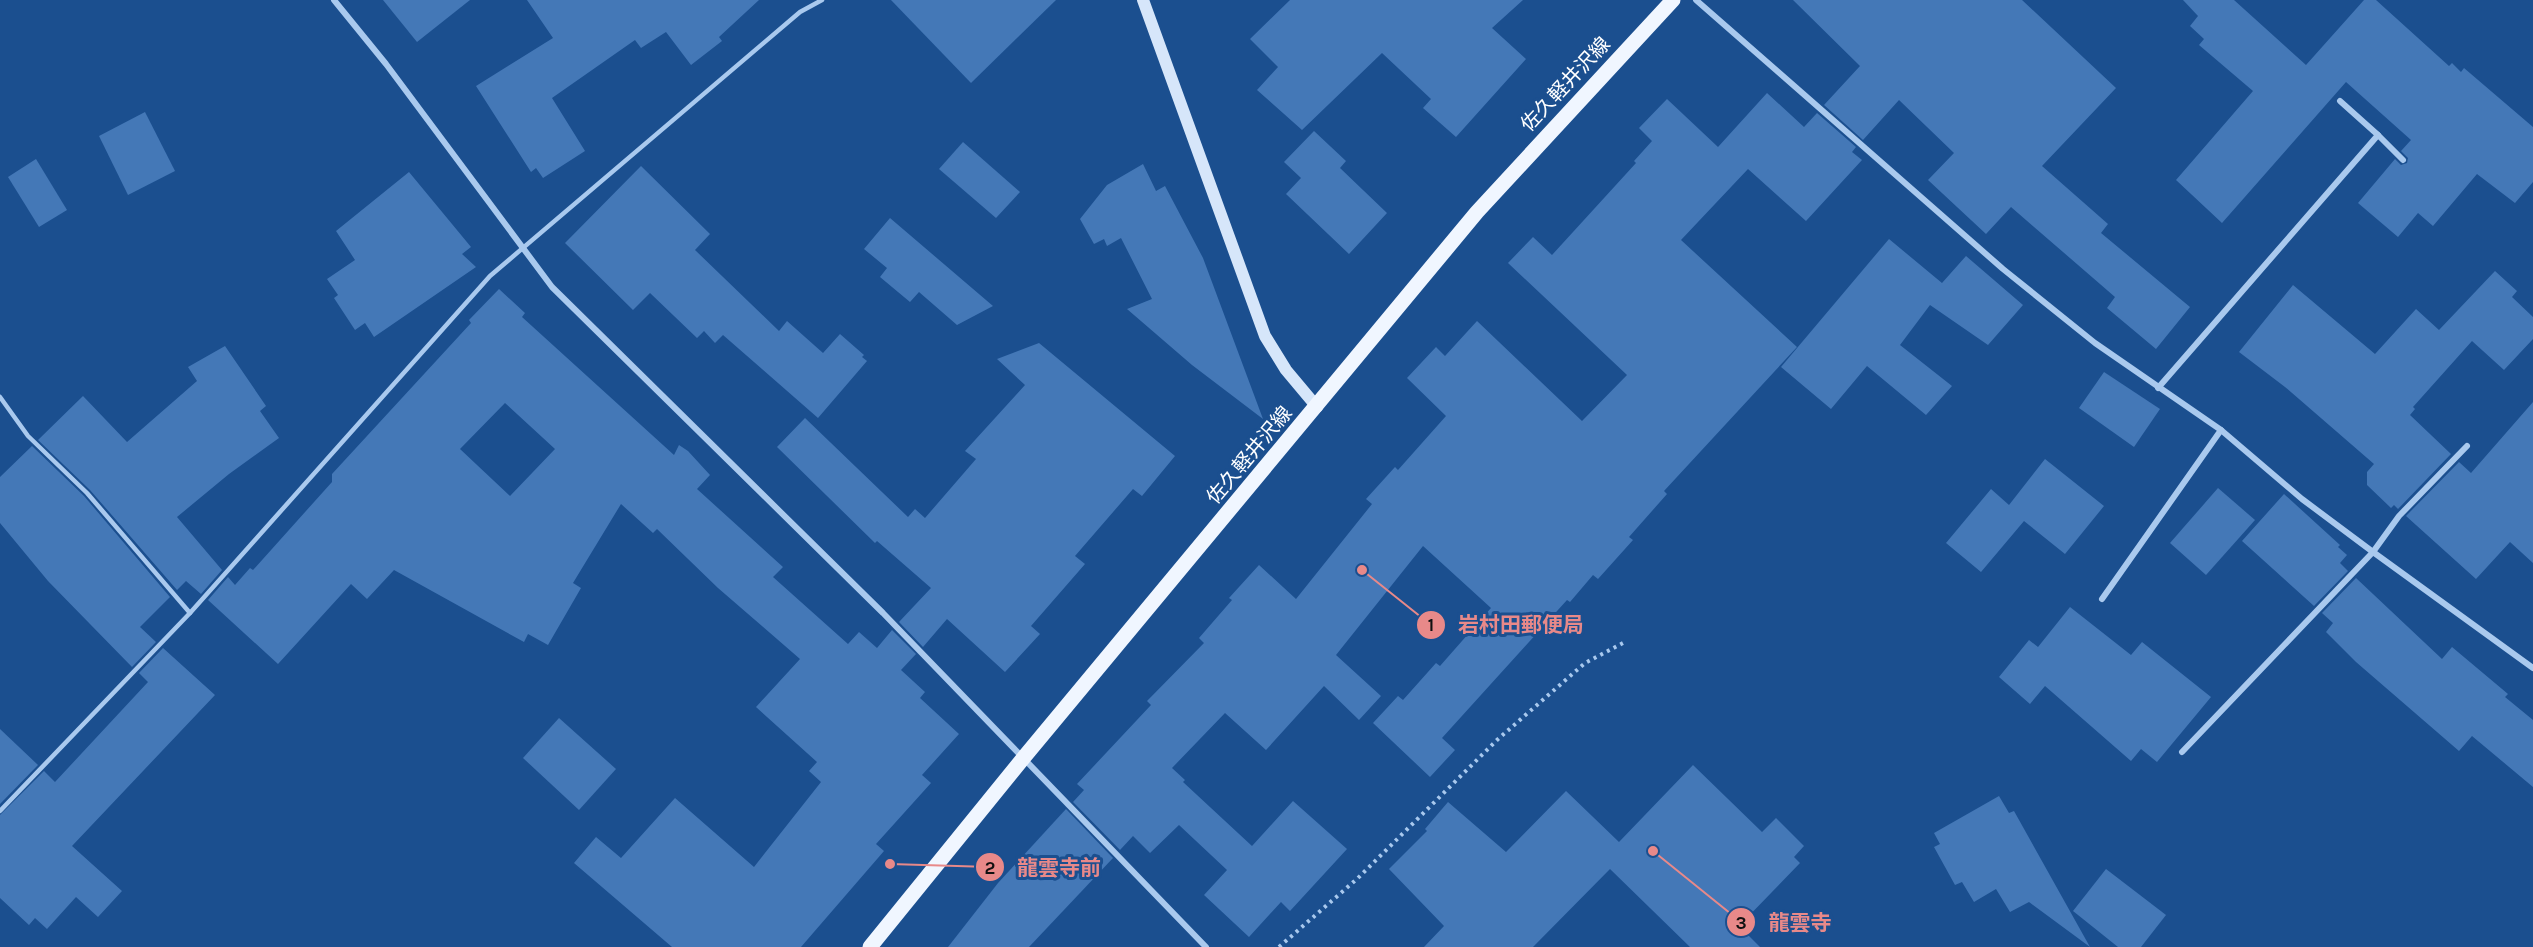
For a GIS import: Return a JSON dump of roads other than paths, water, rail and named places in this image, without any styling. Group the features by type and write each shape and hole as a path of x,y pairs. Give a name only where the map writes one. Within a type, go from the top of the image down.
{"main road":[{"name":"佐久軽井沢線","path":"870,947 1025,756 1477,212 1673,0"}],"street":[{"path":"334,0 386,64 552,287 1025,756 1206,947"},
{"path":"1143,0 1265,336 1286,370 1317,407"},
{"path":"1696,0 2003,269 2095,343 2221,430 2302,499 2533,668"},
{"path":"2340,101 2403,160"},
{"path":"2158,388 2378,135"},
{"path":"2102,599 2221,430"},
{"path":"2182,752 2373,552 2399,516 2467,446"}],"lane":[{"path":"0,811 190,613 490,276 791,20 822,0"},
{"path":"0,397 28,436 87,492 190,613"}],"place":[{"name":"岩村田郵便局","path":"1362,570"},
{"name":"龍雲寺","path":"1653,851"},
{"name":"龍雲寺前","path":"890,864"}]}
